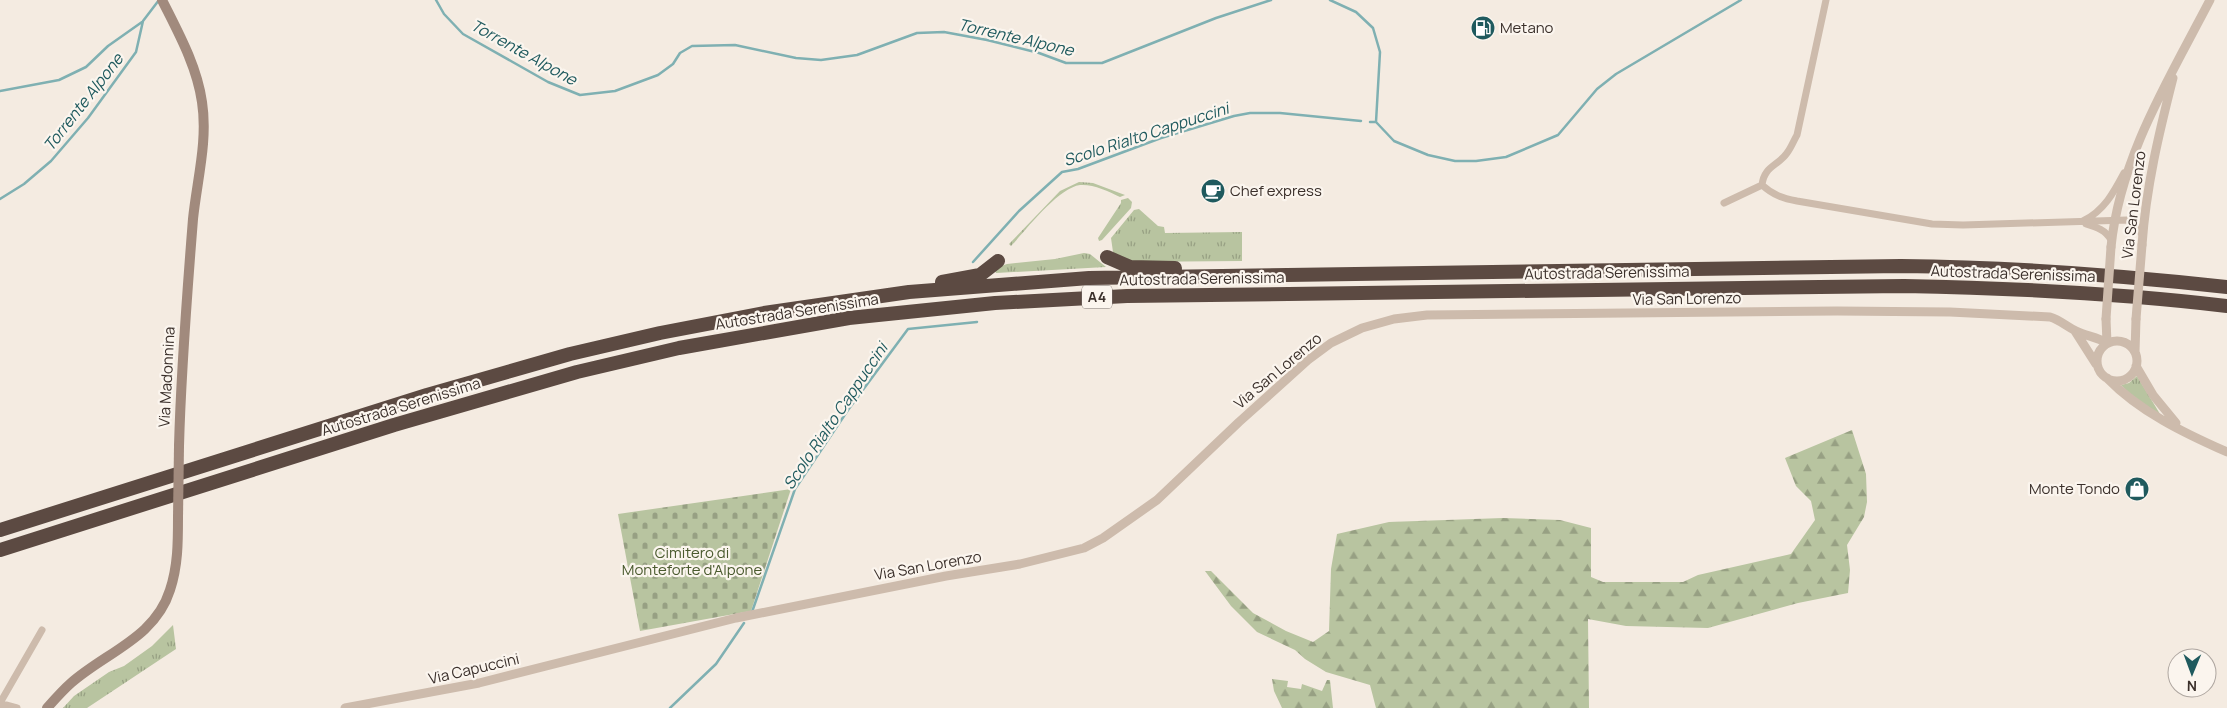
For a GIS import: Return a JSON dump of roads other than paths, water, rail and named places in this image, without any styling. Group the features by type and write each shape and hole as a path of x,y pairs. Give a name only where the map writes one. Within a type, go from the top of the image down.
{"highway":[{"path":"1107,257 1124,266 1183,269 1222,276"},
{"path":"909,292 945,281 980,275 998,261"},
{"name":"Autostrada Serenissima","path":"0,530 427,395 570,354 764,313 909,292 1089,278 1967,267 2088,273 2227,287"},
{"name":"Autostrada Serenissima","path":"0,550 394,425 577,372 679,348 767,332 850,318 919,310 1005,302 1127,296 1904,286 2097,293 2227,306"}],"main road":[{"name":"Via Madonnina","path":"49,707 72,682 140,634 161,611 170,591 176,563 181,385 196,191 203,151 204,119 198,82 176,28 162,0"}],"street":[{"path":"1826,0 1797,134 1786,154 1763,176 1762,184 1770,193 1779,198 1932,224 1963,225 2127,220 2136,225 2142,240"},
{"name":"Via San Lorenzo","path":"606,650 736,618 946,576 1020,564 1084,548 1103,538 1156,500 1308,360 1331,343 1362,328 1394,319 1427,315 1926,312 2050,317 2061,321 2075,330 2103,337 2114,221 2128,168 2140,137 2210,0"},
{"name":"Via San Lorenzo","path":"2135,352 2142,240 2156,143 2177,63"},
{"path":"2081,222 2095,215 2105,204 2128,168"},
{"path":"1724,203 1762,184"},
{"path":"2081,222 2099,228 2109,235 2111,244"},
{"path":"2075,330 2098,368 2132,402 2227,452"},
{"path":"2098,368 2097,357 2102,346 2103,337 2123,341 2132,347 2135,352 2136,366 2153,395 2167,415 2188,433"},
{"path":"2107,378 2119,381 2124,379 2130,376 2136,366"},
{"path":"17,708 0,705 42,630"},
{"name":"Via Capuccini","path":"345,708 479,683 606,650"}],"waterway":[{"name":"Torrente Alpone","path":"0,199 24,184 51,161 88,118 136,52 143,21 159,0"},
{"name":"Torrente Alpone","path":"436,0 444,14 463,34 548,82 580,95 615,91 658,75 673,64 680,53 692,46 735,45 796,58 821,60 857,55 917,33 944,32 1039,53 1066,63 1102,63 1216,18 1271,0"},
{"name":"Torrente Alpone","path":"1330,0 1356,12 1373,28 1380,52 1376,122 1394,141 1428,155 1455,161 1476,161 1506,157 1558,135 1597,89 1616,74 1741,0"},
{"path":"0,91 59,80 86,67 108,46 142,22"},
{"name":"Scolo Rialto Cappuccini","path":"973,262 1019,211 1062,172 1078,169 1161,138 1250,113 1280,113 1361,121"},
{"name":"Torrente Alpone","path":"1370,122 1376,122"},
{"name":"Scolo Rialto Cappuccini","path":"752,612 795,489 848,410 908,329 977,322"},
{"name":"Scolo Rialto Cappuccini","path":"670,708 716,664 744,623"}],"place":[{"name":"Metano","path":"1483,28"},
{"name":"Chef express","path":"1213,191"},
{"name":"Monte Tondo","path":"2137,489"}],"park label":[{"name":"Cimitero di Monteforte d'Alpone","path":"692,562"}]}
